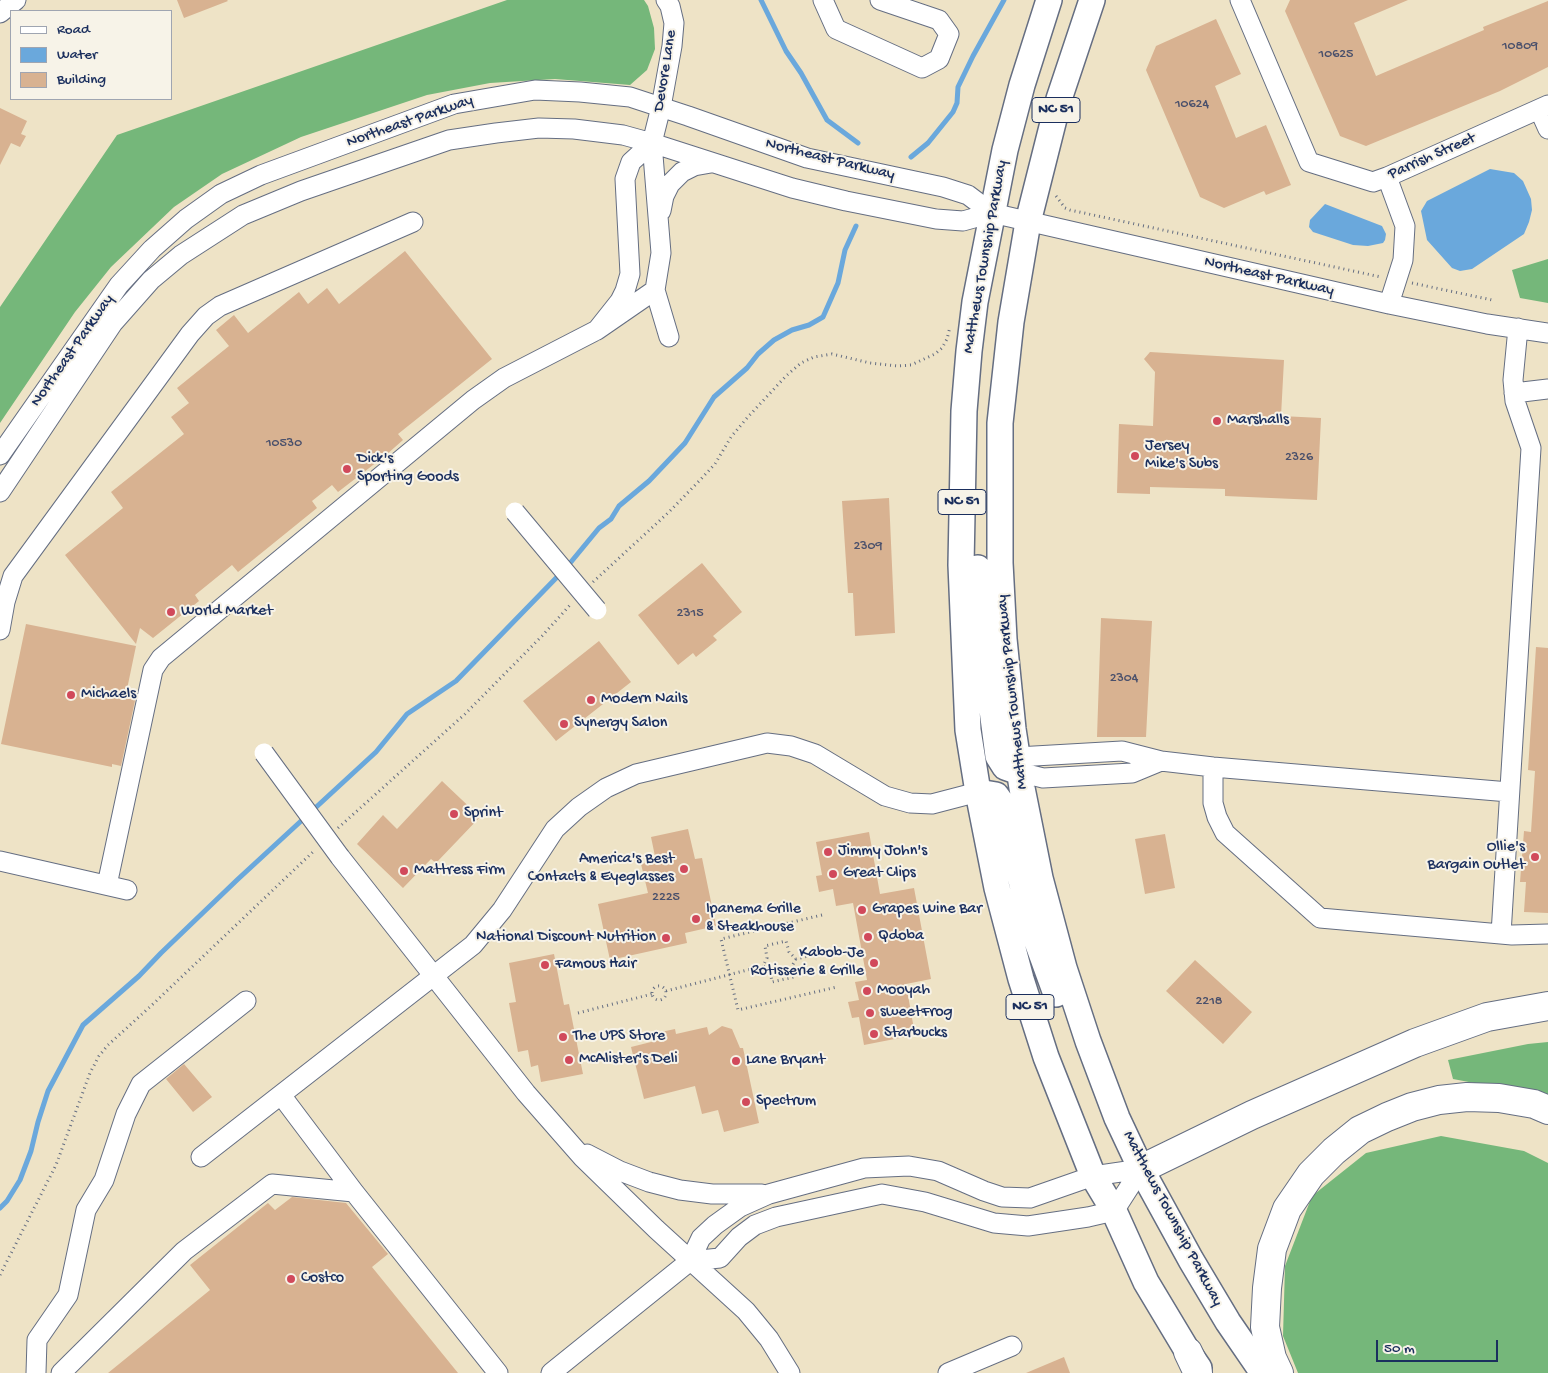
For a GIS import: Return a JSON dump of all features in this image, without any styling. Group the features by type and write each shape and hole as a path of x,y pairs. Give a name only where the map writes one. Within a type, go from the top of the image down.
{"highway":[{"path":"1141,1169 1252,1114 1415,1044 1487,1017 1548,1006"},
{"path":"1279,1373 1272,1358 1265,1327 1272,1249 1287,1210 1311,1174 1334,1151 1360,1130 1380,1120 1412,1107 1439,1100 1467,1097 1499,1098 1534,1104 1548,1110"}],"main road":[{"name":"Matthews Township Parkway","path":"1049,0 1022,85 1005,150 975,302 969,350 964,411 961,565 968,730 997,888 1021,980 1046,1057 1093,1176 1114,1212 1146,1282 1196,1366"},
{"name":"Matthews Township Parkway","path":"1092,0 1059,98 1028,222 1011,322 1000,423 1000,563 1004,640 1018,765 1040,878 1064,968 1088,1041 1118,1118 1141,1169 1190,1260 1228,1322 1263,1373"},
{"path":"962,508 977,559 981,625 998,756 1005,767 1018,765"},
{"path":"978,792 996,795 1004,806 1032,928 1057,998 1088,1041"}],"street":[{"path":"0,13 16,0"},
{"name":"Devore Lane","path":"655,290 661,253 652,143 661,107 672,46 674,23 666,0"},
{"path":"823,0 836,28 922,68 940,59 949,34 939,20 880,0"},
{"name":"Parrish Street","path":"1240,0 1309,162 1373,182 1544,107"},
{"name":"Northeast Parkway","path":"0,455 119,285 152,249 186,219 221,194 262,175 454,104 491,96 535,90 580,92 630,98 807,158 942,187 968,196 992,213 1389,304 1487,324 1548,332"},
{"path":"1544,107 1548,130"},
{"name":"Northeast Parkway","path":"0,492 113,323 150,280 181,254 243,215 301,191 449,140 539,128 594,131 623,135 652,143 792,188 846,201 936,219 963,221 992,213"},
{"path":"597,330 620,301 630,274 626,179 630,162 652,143"},
{"path":"658,222 664,196 670,184 682,172 694,166 711,163"},
{"path":"1387,177 1406,226 1403,260 1389,304"},
{"path":"0,630 5,602 13,576 190,334 206,316 220,306 413,222"},
{"path":"107,885 153,670 160,658 473,400 504,378 597,330 655,290 669,337"},
{"path":"1501,934 1530,448 1514,393 1513,380 1518,328"},
{"path":"1514,393 1548,389"},
{"path":"516,512 597,610"},
{"path":"201,1157 473,945 502,910 555,829 579,807 606,788 636,774 768,743 791,746 815,754 885,796 910,803 932,804 978,792"},
{"path":"264,753 340,858 526,1093 574,1147 656,1229 746,1311 769,1339 790,1373"},
{"path":"1018,765 1043,778 1132,773 1161,761 1509,792"},
{"path":"1213,767 1213,803 1225,833 1320,918 1501,934 1548,934"},
{"path":"0,862 126,890"},
{"path":"36,1373 37,1340 68,1294 86,1210 104,1180 126,1114 141,1084 246,1001"},
{"path":"280,1095 354,1192 498,1373"},
{"path":"574,1147 620,1171 648,1182 680,1190 712,1194 769,1194"},
{"path":"551,1373 690,1261 701,1238 715,1225 740,1207 769,1194 864,1168 909,1166 938,1171 1002,1197 1030,1198 1093,1176 1141,1169"},
{"path":"690,1261 720,1258 747,1231 776,1217 882,1194 925,1202 994,1223 1028,1226 1114,1212 1141,1169"},
{"path":"61,1373 184,1251 272,1184 354,1192"},
{"path":"948,1373 1012,1346"}],"path":[{"path":"1055,193 1058,201 1070,210 1381,276"},
{"path":"1419,284 1492,300"},
{"path":"593,583 669,512 715,464 731,437 746,418 801,363 814,357 832,354 870,363 898,366 911,365 942,348 947,339 951,322"},
{"path":"333,833 465,714 574,601"},
{"path":"0,1275 56,1165 98,1056 320,845"},
{"path":"822,915 721,939 738,1010 837,987"},
{"path":"763,966 767,958 765,946 786,941 790,952 796,959"},
{"path":"666,991 763,966 770,971 772,982 794,977 792,966 796,959 824,952"},
{"path":"658,986 663,986 666,991 666,997 661,1000 655,999 652,994 653,989 658,986"},
{"path":"578,1013 652,994"}],"green space":[{"path":"507,0 644,0 648,6 654,28 655,49 647,70 630,85 555,79 490,83 427,95 301,137 222,174 174,207 111,267 75,312 0,423 0,307 117,135"},
{"path":"1548,259 1548,303 1520,298 1512,270"},
{"path":"1548,1042 1548,1097 1453,1079 1448,1060 1528,1044"},
{"path":"1441,1136 1524,1151 1548,1163 1548,1373 1298,1373 1283,1336 1285,1266 1312,1196 1366,1153"}],"water":[{"path":"1490,169 1514,173 1523,181 1531,199 1532,210 1529,222 1524,234 1472,269 1460,271 1452,268 1427,240 1421,211 1427,201"},
{"path":"1325,204 1382,226 1386,234 1385,240 1383,243 1368,246 1353,245 1313,232 1309,227 1310,220"}],"building":[{"path":"177,0 227,0 228,1 184,18"},
{"path":"1290,0 1408,0 1354,23 1376,76 1484,30 1483,27 1548,1 1548,67 1500,91 1366,146 1340,136 1285,11"},
{"path":"1216,19 1241,74 1215,86 1236,138 1266,125 1291,185 1266,195 1264,191 1224,208 1200,197 1146,70 1156,46"},
{"path":"0,108 27,121 21,134 26,136 20,147 11,143 0,165"},
{"path":"405,251 492,359 398,434 403,440 386,455 338,492 332,485 312,501 317,508 238,572 232,565 195,595 199,601 153,638 140,628 136,644 65,555 123,508 111,492 184,434 171,417 189,403 177,388 229,346 216,330 234,315 248,333 299,292 308,304 327,288 339,304"},
{"name":"Marshalls","path":"1150,352 1284,360 1281,416 1321,418 1317,500 1225,496 1225,489 1150,487 1150,494 1117,493 1119,424 1153,426 1155,372 1144,359"},
{"path":"889,498 895,633 855,636 853,593 848,593 842,501"},
{"path":"702,563 742,612 713,636 717,640 696,657 693,653 678,665 638,615"},
{"path":"1101,618 1152,621 1146,737 1097,737"},
{"name":"Michaels","path":"26,624 136,646 126,694 136,696 121,766 112,764 112,767 1,744"},
{"path":"599,641 631,682 556,741 523,701"},
{"path":"1536,647 1548,648 1548,913 1524,912 1526,882 1520,882 1524,831 1531,832 1535,771 1528,770"},
{"path":"442,781 480,817 436,863 431,859 403,888 357,844 383,815 397,829"},
{"path":"688,829 695,859 702,858 716,926 685,933 687,943 610,960 598,904 648,893 641,864 656,861 651,837"},
{"path":"869,832 880,894 914,888 931,979 906,984 915,1035 864,1045 859,1017 852,1018 848,1002 859,1000 855,982 867,980 853,903 836,906 833,889 819,892 816,876 822,875 816,842"},
{"path":"1165,834 1175,888 1145,894 1135,839"},
{"path":"554,954 564,1005 569,1004 583,1074 541,1082 538,1065 531,1067 528,1050 518,1052 509,1003 516,1002 509,963"},
{"path":"1195,960 1252,1012 1223,1044 1166,991"},
{"path":"722,1026 732,1029 740,1048 743,1048 759,1123 724,1132 718,1110 702,1114 695,1086 644,1099 631,1047 663,1039 661,1032 675,1029 676,1034 707,1027 709,1035"},
{"path":"184,1064 212,1097 193,1112 166,1079"},
{"name":"Costco","path":"292,1197 346,1203 388,1254 372,1267 458,1373 108,1373 210,1290 190,1265 268,1203 275,1210"},
{"path":"1064,1357 1070,1373 1026,1373"}],"waterway":[{"path":"761,0 786,51 801,73 827,120 858,143"},
{"path":"911,157 928,143 953,112 957,103 958,87 1004,0"},
{"path":"566,568 599,528 611,519 619,506 649,481 685,443 714,397 747,368 758,354 774,340 823,317 838,283 845,250 856,226"},
{"path":"0,1208 7,1201 20,1180 31,1151 48,1091 83,1025 139,976 237,880 376,752 407,714 456,681 560,574"}],"place":[{"name":"Marshalls","path":"1217,421"},
{"name":"Jersey Mike's Subs","path":"1135,456"},
{"name":"Dick's Sporting Goods","path":"347,469"},
{"name":"World Market","path":"171,612"},
{"name":"Michaels","path":"71,695"},
{"name":"Modern Nails","path":"591,700"},
{"name":"Synergy Salon","path":"564,724"},
{"name":"Sprint","path":"454,814"},
{"name":"Jimmy John's","path":"828,852"},
{"name":"Ollie's Bargain Outlet","path":"1535,857"},
{"name":"America's Best Contacts & Eyeglasses","path":"684,869"},
{"name":"Mattress Firm","path":"404,871"},
{"name":"Great Clips","path":"833,874"},
{"name":"Grapes Wine Bar","path":"862,910"},
{"name":"Ipanema Grille & Steakhouse","path":"696,919"},
{"name":"Qdoba","path":"868,937"},
{"name":"National Discount Nutrition","path":"666,938"},
{"name":"Kabob-Je Rotisserie & Grille","path":"874,963"},
{"name":"Famous Hair","path":"545,965"},
{"name":"Mooyah","path":"867,991"},
{"name":"sweetFrog","path":"870,1013"},
{"name":"Starbucks","path":"874,1034"},
{"name":"The UPS Store","path":"563,1037"},
{"name":"McAlister's Deli","path":"569,1060"},
{"name":"Lane Bryant","path":"736,1061"},
{"name":"Spectrum","path":"746,1102"},
{"name":"Costco","path":"291,1279"}]}
